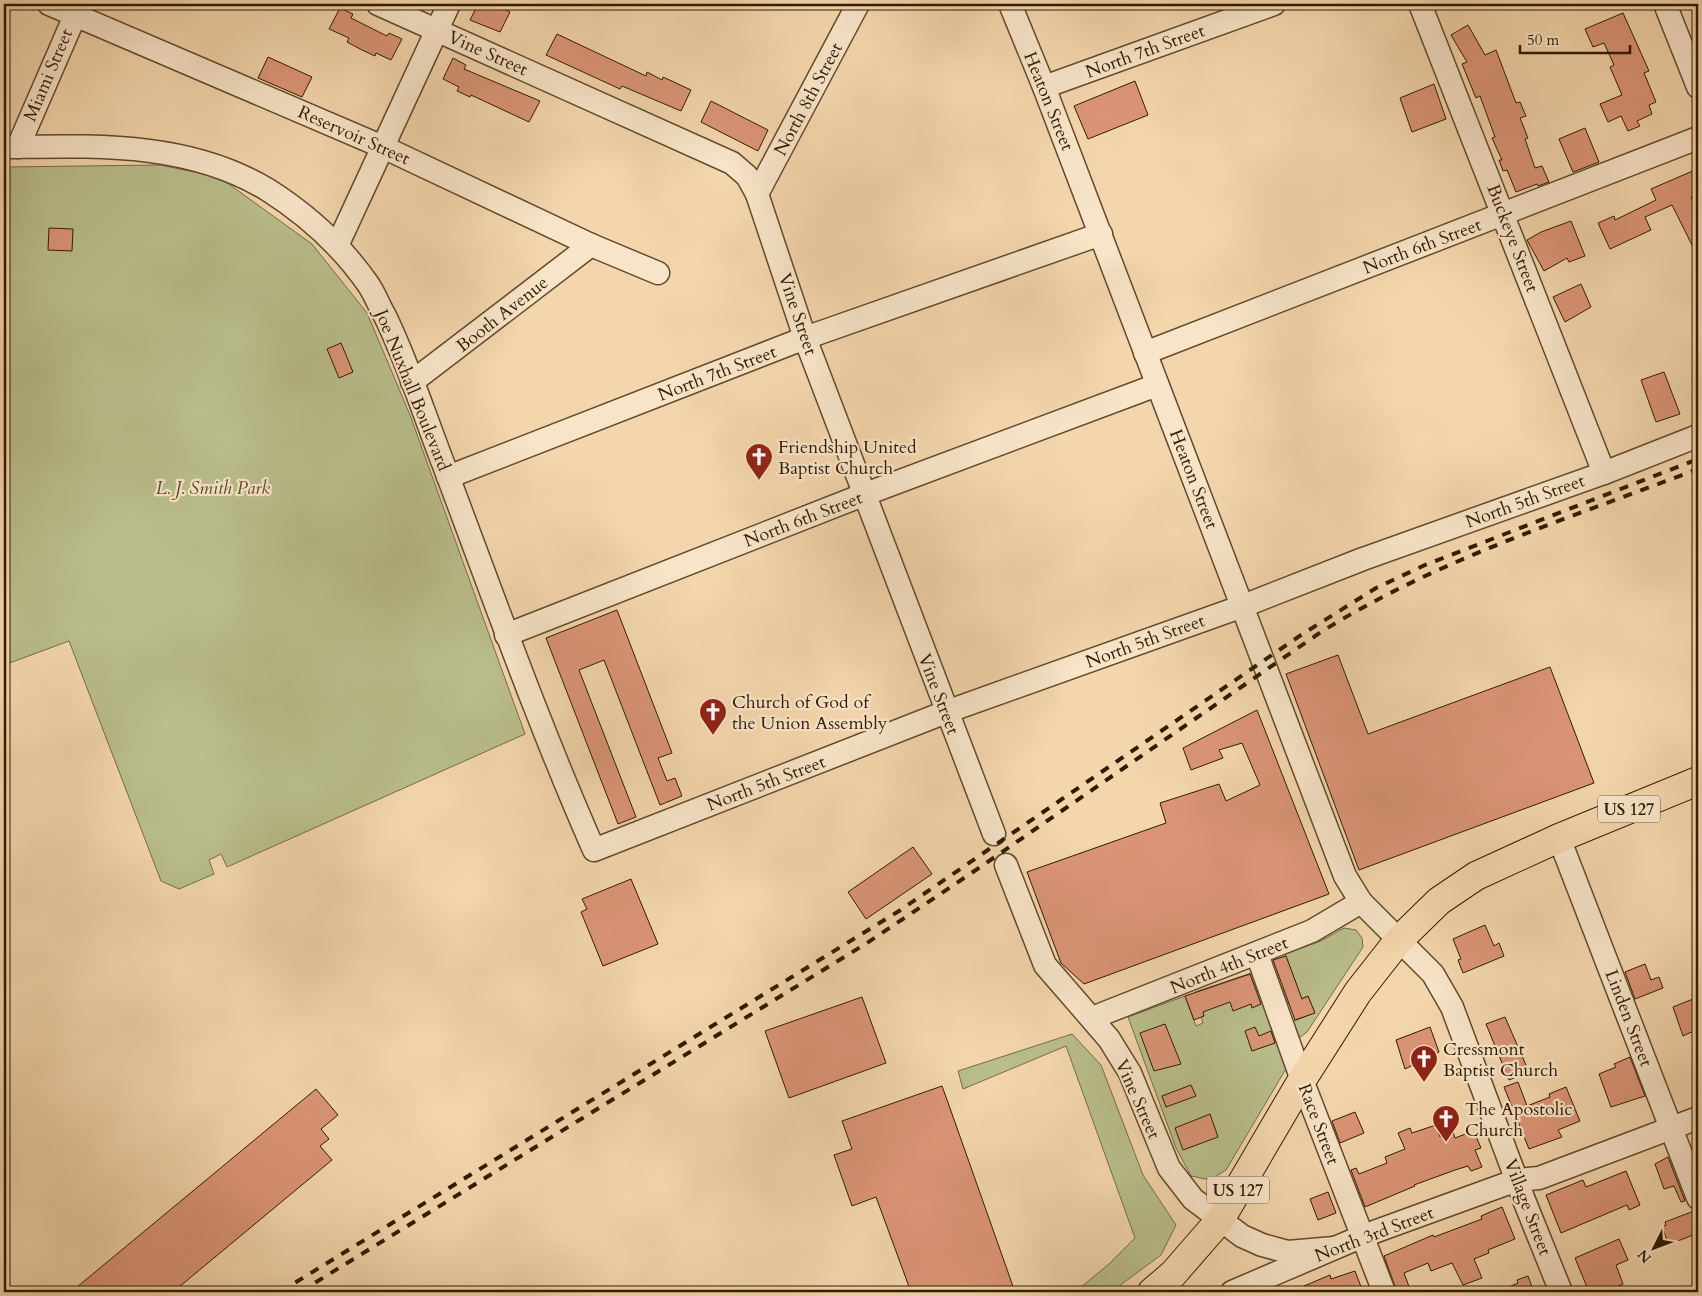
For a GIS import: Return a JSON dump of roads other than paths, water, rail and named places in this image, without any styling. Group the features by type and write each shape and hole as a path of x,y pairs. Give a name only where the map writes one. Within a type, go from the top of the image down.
{"highway":[{"name":"US 127","path":"1152,1292 1173,1274 1220,1220 1302,1080 1358,992 1398,941 1440,901 1458,887 1559,838 1698,780"}],"street":[{"name":"Reservoir Street","path":"49,4 77,9 383,147 591,245 658,273"},
{"name":"Vine Street","path":"378,4 732,163 747,176 757,194 805,338 863,495 994,834"},
{"path":"337,246 449,4"},
{"name":"North 8th Street","path":"757,194 858,4"},
{"name":"North 7th Street","path":"1044,87 1274,4"},
{"name":"Buckeye Street","path":"1420,4 1504,214 1604,473"},
{"path":"1665,4 1698,87"},
{"name":"Heaton Street","path":"1007,6 1044,87 1345,876 1361,902 1398,941"},
{"name":"Miami Street","path":"11,147 77,9"},
{"name":"North 6th Street","path":"1145,353 1698,138"},
{"name":"Joe Nuxhall Boulevard","path":"11,147 120,146 170,153 222,168 266,189 304,216 337,246 369,286 394,336 506,635 594,850"},
{"name":"North 7th Street","path":"448,477 805,338 1100,234"},
{"name":"Booth Avenue","path":"412,382 591,245"},
{"name":"North 6th Street","path":"506,635 863,495 1157,385"},
{"name":"North 5th Street","path":"594,850 946,712 1243,606 1363,559 1604,473 1698,436"},
{"name":"Linden Street","path":"1559,838 1698,1198"},
{"name":"Vine Street","path":"1006,865 1045,965 1092,1018 1130,1073 1169,1168 1192,1199 1242,1236 1262,1246 1288,1252 1334,1248"},
{"name":"North 4th Street","path":"1092,1018 1312,931 1361,902"},
{"name":"Village Street","path":"1398,941 1416,955 1433,974 1452,1006 1561,1292"},
{"name":"Race Street","path":"1257,954 1302,1080 1384,1292"},
{"name":"North 3rd Street","path":"1232,1292 1363,1236 1517,1180 1539,1178 1669,1121 1698,1101"},
{"name":"North 3rd Street","path":"1669,1121 1698,1118"}],"railway":[{"path":"280,1292 899,911 1301,635 1376,588 1425,565 1698,459"},
{"path":"300,1292 867,943 1321,632 1366,606 1458,561 1505,541 1698,469"}],"place":[{"name":"Friendship United Baptist Church","path":"759,481"},
{"name":"Church of God of the Union Assembly","path":"713,736"},
{"name":"Cressmont Baptist Church","path":"1424,1083"},
{"name":"The Apostolic Church","path":"1446,1143"}],"park label":[{"name":"L. J. Smith Park","path":"213,488"}]}
